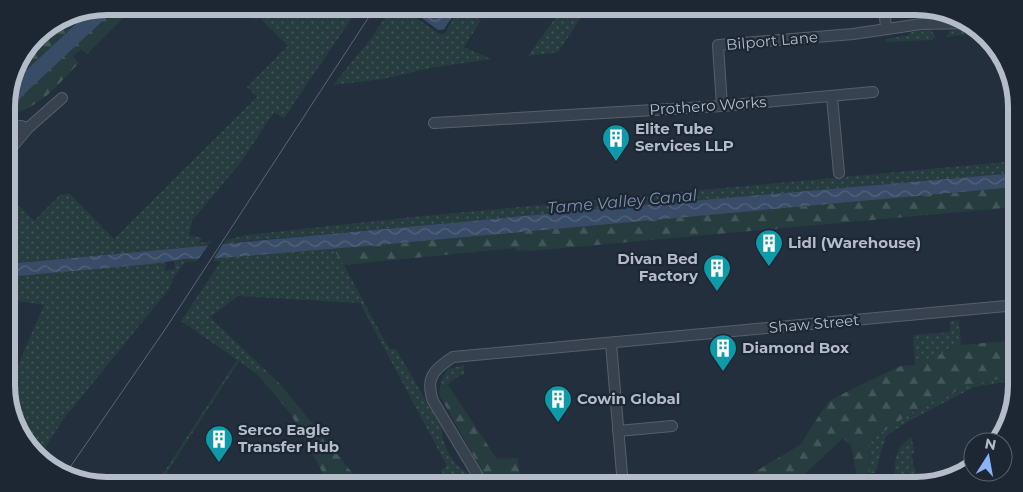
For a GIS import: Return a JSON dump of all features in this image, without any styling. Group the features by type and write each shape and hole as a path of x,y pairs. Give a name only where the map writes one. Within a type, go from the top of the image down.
{"street":[{"path":"885,15 886,28"},
{"name":"Bilport Lane","path":"722,106 718,45 853,34 921,24 953,23"},
{"name":"Prothero Works","path":"434,123 722,106 872,92"},
{"path":"832,97 839,173"},
{"path":"15,144 28,128 62,98"},
{"path":"15,126 28,128"},
{"name":"Shaw Street","path":"479,477 433,401 430,391 434,372 440,365 453,357 1008,306"},
{"path":"611,343 622,477"},
{"path":"618,431 672,426"}],"green space":[{"path":"126,15 87,54 81,49 73,56 79,63 48,95 30,107 15,113 18,83 29,60 61,27 83,18"},
{"path":"251,15 354,15 284,118 274,112 241,162 192,221 189,235 202,238 199,243 211,241 208,245 15,263 15,201 34,221 60,195 70,194 114,239 257,97 247,87 288,46 259,17 256,20"},
{"path":"386,15 412,15 441,35 446,32 455,15 474,15 481,20 464,47 491,59 430,68 383,79 333,85 373,36"},
{"path":"558,15 583,15 558,52 528,56"},
{"path":"61,27 29,60 38,46"},
{"path":"951,29 963,29 971,34 946,37"},
{"path":"931,30 936,38 933,38 933,40 885,42 886,39 909,35 910,32"},
{"path":"1008,162 1008,174 235,242 223,245 226,240 247,235 412,217"},
{"path":"1008,188 1008,208 531,251 516,251 515,248 344,265 333,249"},
{"path":"333,249 344,265 389,349 396,349 441,427 444,442 450,456 456,464 472,477 444,477 441,470 447,466 360,303 238,296 210,317 262,367 257,374 239,361 164,477 161,477 237,360 181,321 221,261 213,261 215,257"},
{"path":"199,258 197,261 185,262 174,277 169,289 62,421 43,451 27,431 18,409 15,372 44,305 15,300 15,276 166,262 165,271 175,269 174,261"},
{"path":"959,320 961,345 915,365 913,335 950,332 950,321"},
{"path":"1008,341 1008,377 970,385 922,406 869,441 870,473 857,476 851,446 843,438 802,477 746,477 800,445 828,402 901,366 915,365 961,345"},
{"path":"464,365 464,375 460,375 439,391 442,379 448,369"},
{"path":"262,367 281,385 356,477 325,477 291,414 257,374"},
{"path":"1008,377 1008,381 974,387 907,422 886,436 875,473 870,473 869,441 922,406 970,385"},
{"path":"448,385 497,459 518,458 520,477 485,477 439,391"},
{"path":"911,437 915,452 911,454 914,461 912,462 917,474 895,477 898,450"}],"water":[{"path":"418,15 451,15 452,17 444,29 438,30"},
{"path":"1008,174 1008,188 367,246 185,259 151,264 15,276 15,263 633,206"}],"pier":[{"path":"224,242 213,260 197,261 210,243"}],"waterway":[{"path":"17,91 96,16"}],"tram line":[{"path":"69,468 166,328 370,15"}],"place":[{"name":"Elite Tube Services LLP","path":"616,162"},
{"name":"Lidl (Warehouse)","path":"769,267"},
{"name":"Divan Bed Factory","path":"717,292"},
{"name":"Diamond Box","path":"723,372"},
{"name":"Cowin Global","path":"558,423"},
{"name":"Serco Eagle Transfer Hub","path":"219,463"}],"water label":[{"name":"Tame Valley Canal","path":"622,201"}]}
